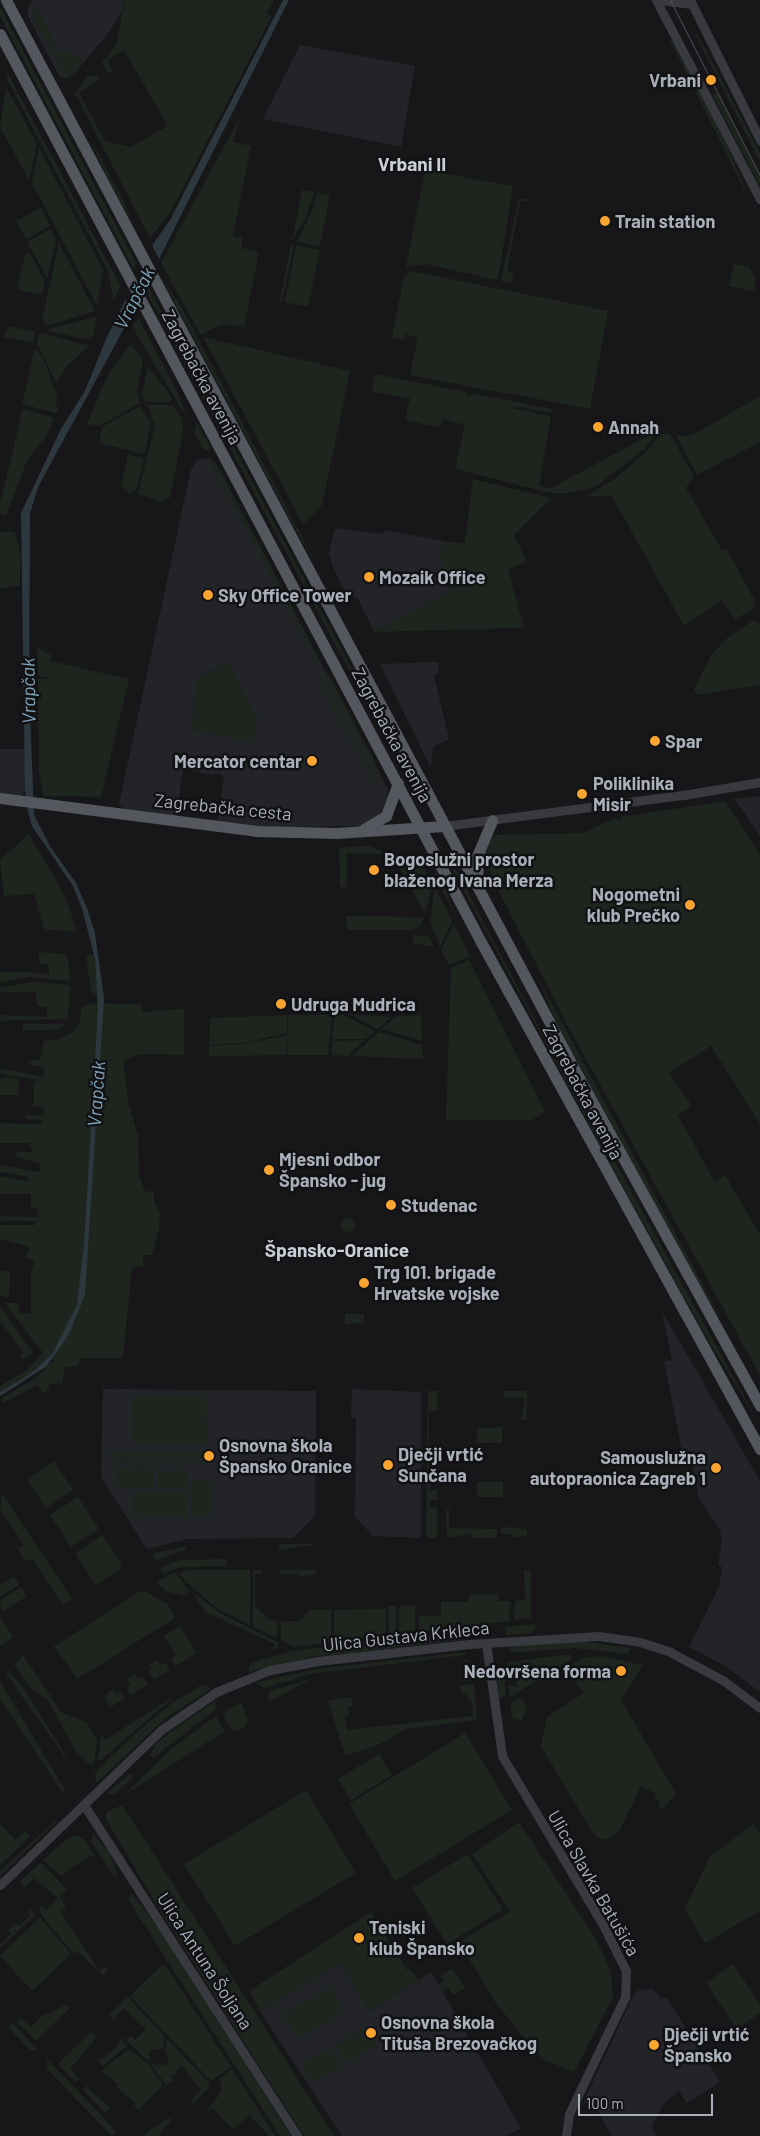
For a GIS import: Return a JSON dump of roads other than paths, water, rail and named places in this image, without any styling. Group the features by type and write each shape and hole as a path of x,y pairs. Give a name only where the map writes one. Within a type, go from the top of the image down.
{"main road":[{"name":"Zagrebačka avenija","path":"6,0 479,892 760,1406"},
{"name":"Zagrebačka avenija","path":"0,34 596,1155 760,1449"},
{"path":"358,832 386,816 398,783"},
{"name":"Zagrebačka cesta","path":"0,798 97,808 245,830 358,832 444,826"},
{"path":"479,892 476,860 492,820"}],"street":[{"path":"657,0 691,2 760,140"},
{"path":"657,0 760,199"},
{"path":"444,826 760,782"},
{"name":"Ulica Gustava Krkleca","path":"0,1885 161,1730 202,1700 238,1681 270,1670 310,1662 486,1643 582,1636 640,1642 712,1673 760,1708"},
{"name":"Ulica Slavka Batušića","path":"486,1643 502,1756 530,1807 591,1903 626,1971 625,1997 569,2114 566,2136"},
{"name":"Ulica Antuna Šoljana","path":"84,1804 297,2136"}],"water":[{"name":"Vrapčak","path":"283,0 289,0 129,319 38,487 30,513 29,687 34,815 50,846 76,883 87,908 95,933 104,998 85,1295 69,1334 47,1366 0,1396 0,1392 30,1374 52,1354 77,1305 84,1244 98,1009 95,959 82,908 73,886 32,826 28,812 25,790 21,513 61,429 85,391 106,339 153,244 170,220"}],"tram line":[{"path":"670,0 760,176"}],"place":[{"name":"Vrbani","path":"711,80"},
{"name":"Train station","path":"605,221"},
{"name":"Annah","path":"598,427"},
{"name":"Mozaik Office","path":"369,577"},
{"name":"Sky Office Tower","path":"208,595"},
{"name":"Spar","path":"655,741"},
{"name":"Mercator centar","path":"312,761"},
{"name":"Poliklinika Misir","path":"582,794"},
{"name":"Bogoslužni prostor blaženog Ivana Merza","path":"374,870"},
{"name":"Nogometni klub Prečko","path":"690,905"},
{"name":"Udruga Mudrica","path":"281,1004"},
{"name":"Mjesni odbor Špansko - jug","path":"269,1170"},
{"name":"Studenac","path":"391,1205"},
{"name":"Trg 101. brigade Hrvatske vojske","path":"364,1283"},
{"name":"Osnovna škola Špansko Oranice","path":"209,1456"},
{"name":"Dječji vrtić Sunčana","path":"388,1465"},
{"name":"Samouslužna autopraonica Zagreb 1","path":"716,1468"},
{"name":"Nedovršena forma","path":"621,1671"},
{"name":"Teniski klub Špansko","path":"359,1938"},
{"name":"Osnovna škola Tituša Brezovačkog","path":"371,2033"},
{"name":"Dječji vrtić Špansko","path":"654,2045"}],"district":[{"name":"Vrbani II","path":"412,164"},
{"name":"Špansko-Oranice","path":"337,1250"}]}
